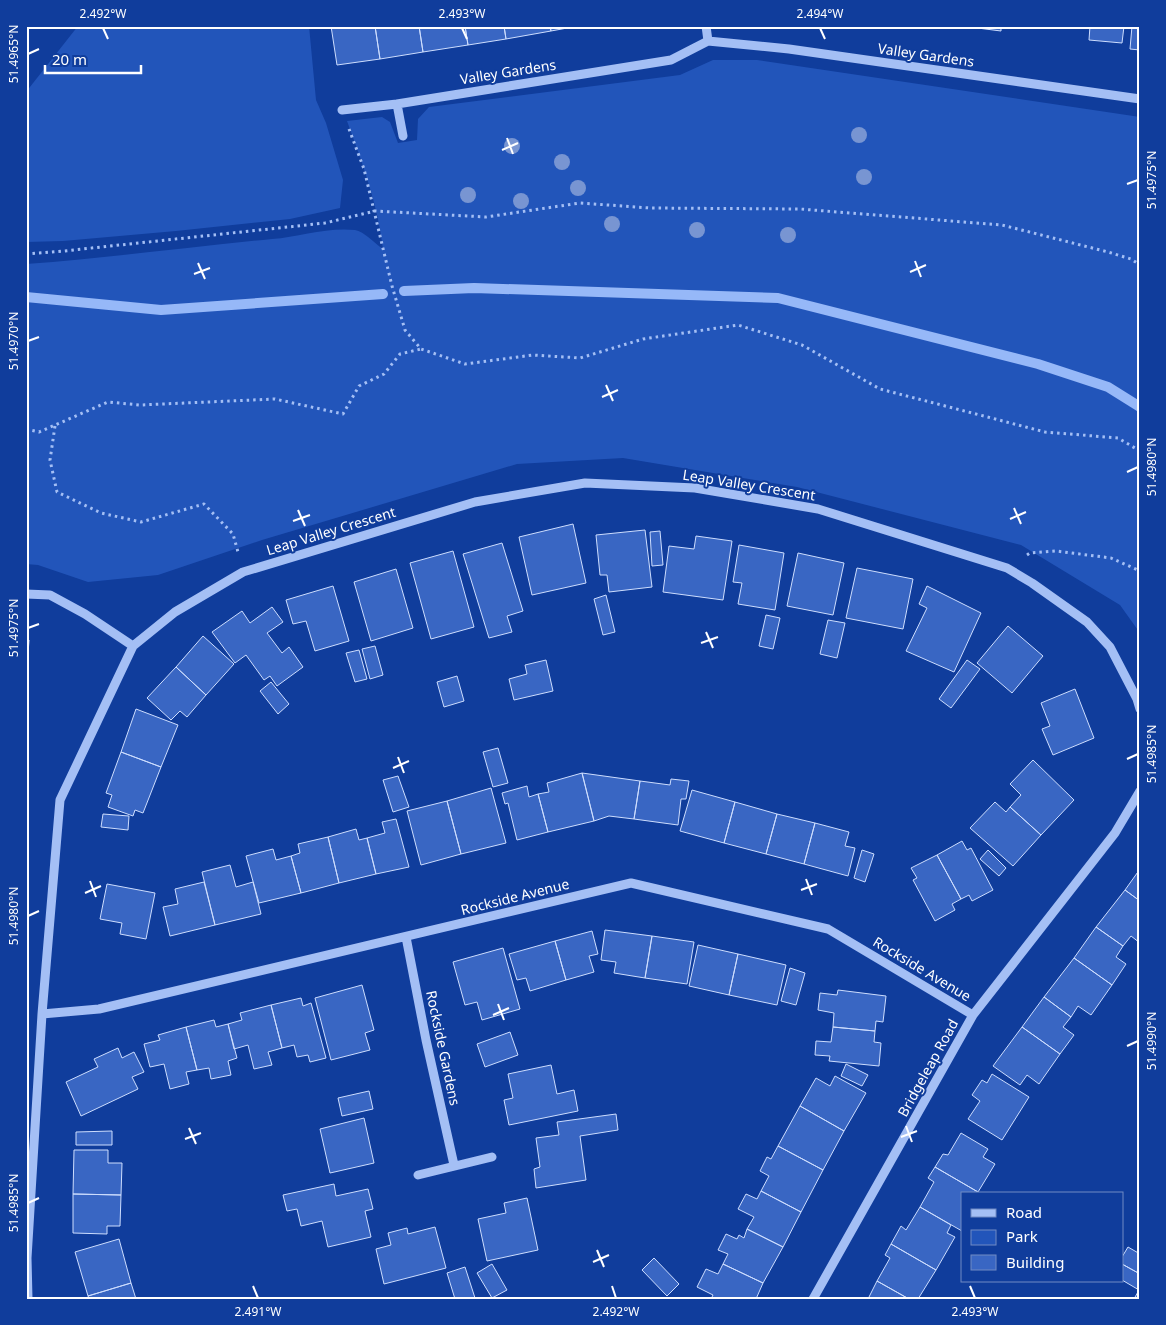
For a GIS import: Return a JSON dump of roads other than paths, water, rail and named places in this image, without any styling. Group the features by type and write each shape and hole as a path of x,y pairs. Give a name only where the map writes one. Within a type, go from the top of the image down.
{"street":[{"path":"706,26 708,41"},
{"name":"Valley Gardens","path":"342,110 397,104 671,60 708,41 788,49 1140,99"},
{"path":"397,104 403,136"},
{"name":"Leap Valley Crescent","path":"28,1299 27,1258 42,1014 60,800 133,646 175,612 243,572 475,502 585,483 695,488 818,510 1007,568 1032,583 1087,622 1110,647 1137,699 1140,709"},
{"path":"26,594 50,595 85,614 133,646"},
{"name":"Bridgeleap Road","path":"813,1299 974,1015 1115,833 1140,791"},
{"name":"Rockside Avenue","path":"42,1014 99,1009 631,883 828,929 974,1015"},
{"name":"Rockside Gardens","path":"406,937 426,1040 454,1165"},
{"path":"418,1175 492,1156"}],"waterway":[{"path":"404,291 474,288 778,298 1038,364 1108,387 1140,407"},
{"path":"26,297 161,310 383,294"}]}
